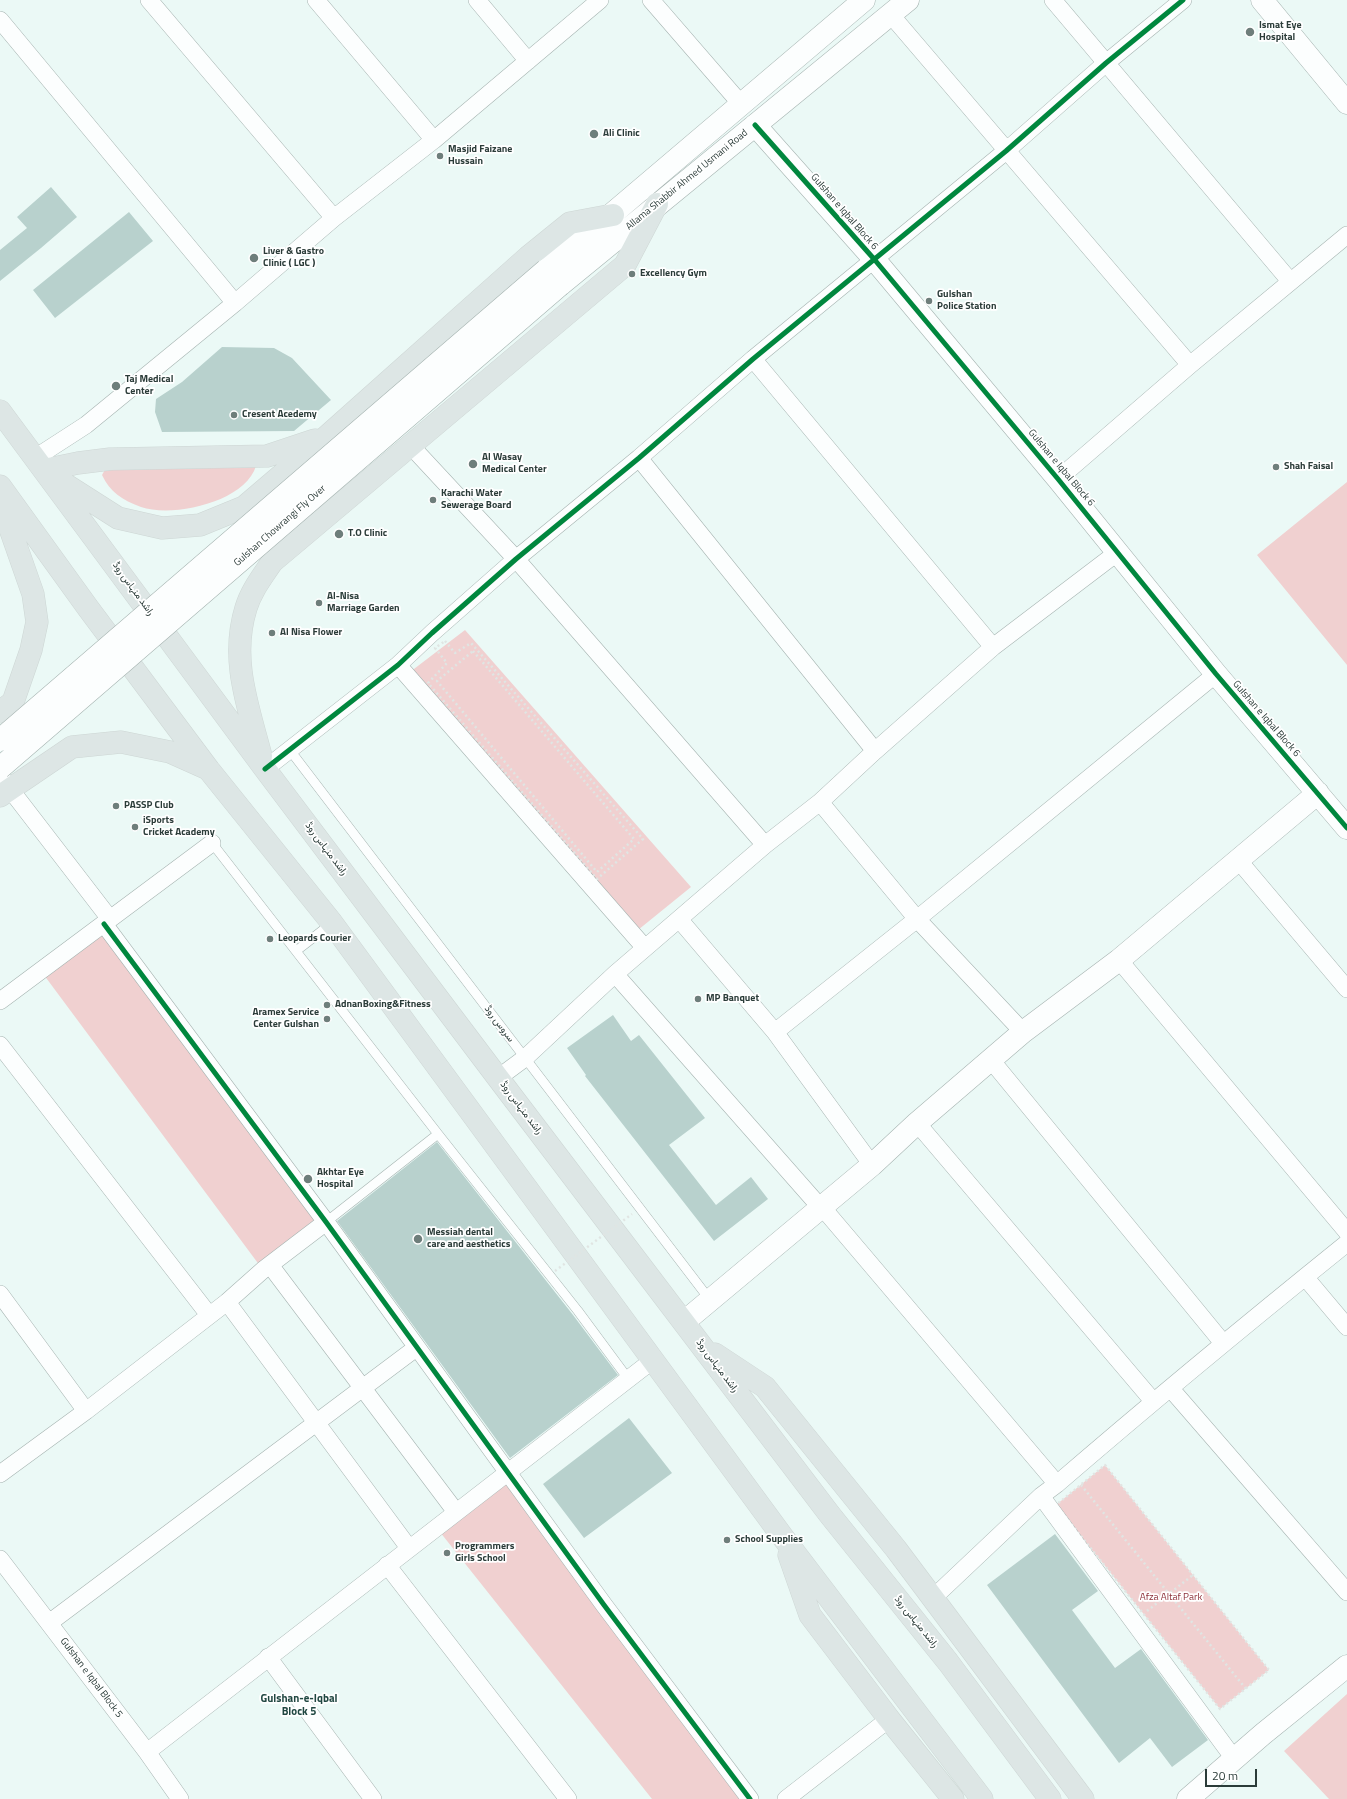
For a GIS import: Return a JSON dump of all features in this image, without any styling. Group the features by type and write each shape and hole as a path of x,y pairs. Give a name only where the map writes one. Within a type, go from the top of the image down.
{"main road":[{"name":"Allama Shabbir Ahmed Usmani Road","path":"553,278 614,214 864,0"},
{"name":"Allama Shabbir Ahmed Usmani Road","path":"553,278 657,204 908,0"},
{"path":"1262,0 1347,103"},
{"name":"Gulshan e Iqbal Block 6","path":"755,125 874,259 1058,479 1216,674 1347,828"},
{"path":"265,768 247,702 239,660 240,634 246,607 256,585 272,562 625,265 657,204"},
{"path":"40,464 90,501 118,518 162,528 200,525 244,507 528,257 570,223 614,214"},
{"name":"Gulshan Chowrangi Fly Over","path":"0,740 553,278"},
{"name":"Gulshan Chowrangi Fly Over","path":"0,768 553,278"},
{"name":"راشد منہاس روڈ","path":"0,411 265,768 498,1078 830,1515 948,1662 1050,1799"},
{"path":"40,464 78,463 110,459 267,456 326,436"},
{"path":"0,486 88,608 209,770 332,923 782,1536 982,1799"},
{"path":"0,500 33,594 37,622 31,650 13,702 0,712"},
{"path":"3,786 72,747 121,742 170,752 209,770"},
{"path":"684,1322 822,1208 872,1165 917,1123 1023,1032 1119,960 1239,861 1318,793"},
{"path":"701,1344 765,1387 896,1549 1083,1799"},
{"path":"782,1536 810,1615 889,1719 953,1799"},
{"path":"1188,1799 1235,1760 1263,1734 1347,1666"}],"street":[{"path":"149,0 334,218"},
{"path":"316,0 434,140"},
{"path":"477,0 528,61"},
{"path":"40,464 235,303 334,218 434,140 600,0"},
{"path":"651,0 741,104"},
{"path":"1053,0 1290,281"},
{"path":"265,768 398,666 432,633 516,559 639,458 753,359 1006,151 1106,63 1183,0"},
{"path":"891,15 1190,365"},
{"path":"0,20 235,303"},
{"path":"1058,479 1190,365 1290,281 1347,236"},
{"path":"753,359 993,647"},
{"path":"411,446 516,559 766,845"},
{"path":"639,458 875,751"},
{"path":"498,1078 525,1058 614,974 766,845 820,802 875,751 993,647 1118,552"},
{"path":"398,666 645,948"},
{"path":"775,1032 917,919 1216,674"},
{"path":"3,786 107,922 604,1605 750,1799"},
{"path":"820,802 917,919 1023,1032"},
{"path":"0,1001 212,843"},
{"path":"1239,861 1347,989"},
{"path":"679,919 775,1032 872,1165"},
{"path":"1119,960 1347,1232"},
{"path":"614,974 822,1208 1057,1484"},
{"path":"0,1045 209,1315"},
{"path":"991,1060 1223,1343"},
{"path":"917,1123 1154,1401"},
{"path":"0,1474 86,1411 326,1222"},
{"path":"933,1598 1041,1496 1154,1401 1171,1389 1223,1343 1347,1243"},
{"path":"270,1266 456,1512"},
{"path":"1305,1277 1347,1327"},
{"path":"0,1294 86,1411"},
{"path":"226,1302 409,1548"},
{"path":"49,1623 416,1348"},
{"path":"147,1752 409,1548 629,1380 652,1360"},
{"path":"1171,1389 1347,1592"},
{"path":"1041,1496 1235,1760"},
{"name":"Gulshan e Iqbal Block 5","path":"0,1559 147,1752 180,1799"},
{"path":"387,1565 568,1799"},
{"path":"268,1657 373,1799"},
{"path":"786,1799 889,1719"}],"lane":[{"name":"سروس روڈ","path":"289,749 710,1300"},
{"path":"212,843 438,1134 578,1311 629,1380"},
{"path":"296,951 332,923"},
{"path":"326,1222 438,1134"}],"path":[{"path":"447,663 428,683 597,879 643,839 472,643 455,653 444,641 435,648 447,663 451,670"},
{"path":"473,651 634,839 597,872 437,681 451,670 473,651"},
{"path":"555,1271 632,1214"},
{"path":"1105,1466 1269,1670 1220,1710 1056,1505 1081,1485 1105,1466"},
{"path":"1081,1485 1246,1689"},
{"path":"1143,1613 1193,1575"}],"green space":[{"path":"107,466 256,466 249,479 238,489 223,498 189,508 155,510 141,507 117,495 102,475"},
{"path":"1347,482 1347,665 1257,555"},
{"path":"465,630 691,887 638,930 410,672"},
{"path":"104,924 327,1222 263,1270 41,971"},
{"name":"Afza Altaf Park","path":"1105,1465 1269,1670 1220,1709 1056,1505"},
{"path":"510,1470 751,1799 652,1799 436,1527"},
{"path":"1347,1694 1347,1799 1329,1799 1284,1751"}],"building":[{"path":"51,187 77,217 0,281 0,250 27,228 17,217"},
{"path":"129,212 153,241 55,318 33,290"},
{"path":"222,347 274,348 292,358 331,400 294,431 162,432 155,412 156,399 182,382"},
{"path":"613,1015 631,1041 639,1035 705,1118 669,1145 716,1205 751,1177 768,1199 714,1241 585,1076 586,1075 567,1048"},
{"path":"437,1142 573,1315 618,1375 510,1458 337,1221"},
{"path":"629,1418 672,1473 584,1538 543,1484"},
{"path":"1055,1534 1098,1591 1072,1610 1115,1668 1141,1649 1208,1740 1172,1767 1150,1738 1119,1763 987,1585"}],"cycle path":[{"path":"265,769 398,665 516,559 639,458 753,359 1006,151 1106,63 1183,0"},
{"path":"755,125 874,259 1058,479 1216,674 1347,828"},
{"path":"104,924 326,1222 604,1605 750,1799"}],"place":[{"name":"Ismat Eye Hospital","path":"1250,32"},
{"name":"Ali Clinic","path":"594,134"},
{"name":"Masjid Faizane Hussain","path":"440,156"},
{"name":"Liver & Gastro Clinic ( LGC )","path":"254,258"},
{"name":"Excellency Gym","path":"632,274"},
{"name":"Gulshan Police Station","path":"929,301"},
{"name":"Taj Medical Center","path":"116,386"},
{"name":"Cresent Acedemy","path":"234,415"},
{"name":"Al Wasay Medical Center","path":"473,464"},
{"name":"Shah Faisal","path":"1276,467"},
{"name":"Karachi Water Sewerage Board","path":"433,500"},
{"name":"T.O Clinic","path":"339,534"},
{"name":"Al-Nisa Marriage Garden","path":"319,603"},
{"name":"Al Nisa Flower","path":"272,633"},
{"name":"PASSP Club","path":"116,806"},
{"name":"iSports Cricket Academy","path":"135,827"},
{"name":"Leopards Courier","path":"270,939"},
{"name":"MP Banquet","path":"698,999"},
{"name":"AdnanBoxing&Fitness","path":"327,1005"},
{"name":"Aramex Service Center Gulshan","path":"327,1019"},
{"name":"Akhtar Eye Hospital","path":"308,1179"},
{"name":"Messiah dental care and aesthetics","path":"418,1239"},
{"name":"School Supplies","path":"727,1540"},
{"name":"Programmers Girls School","path":"447,1553"}],"district":[{"name":"Gulshan-e-Iqbal Block 5","path":"299,1705"}]}
